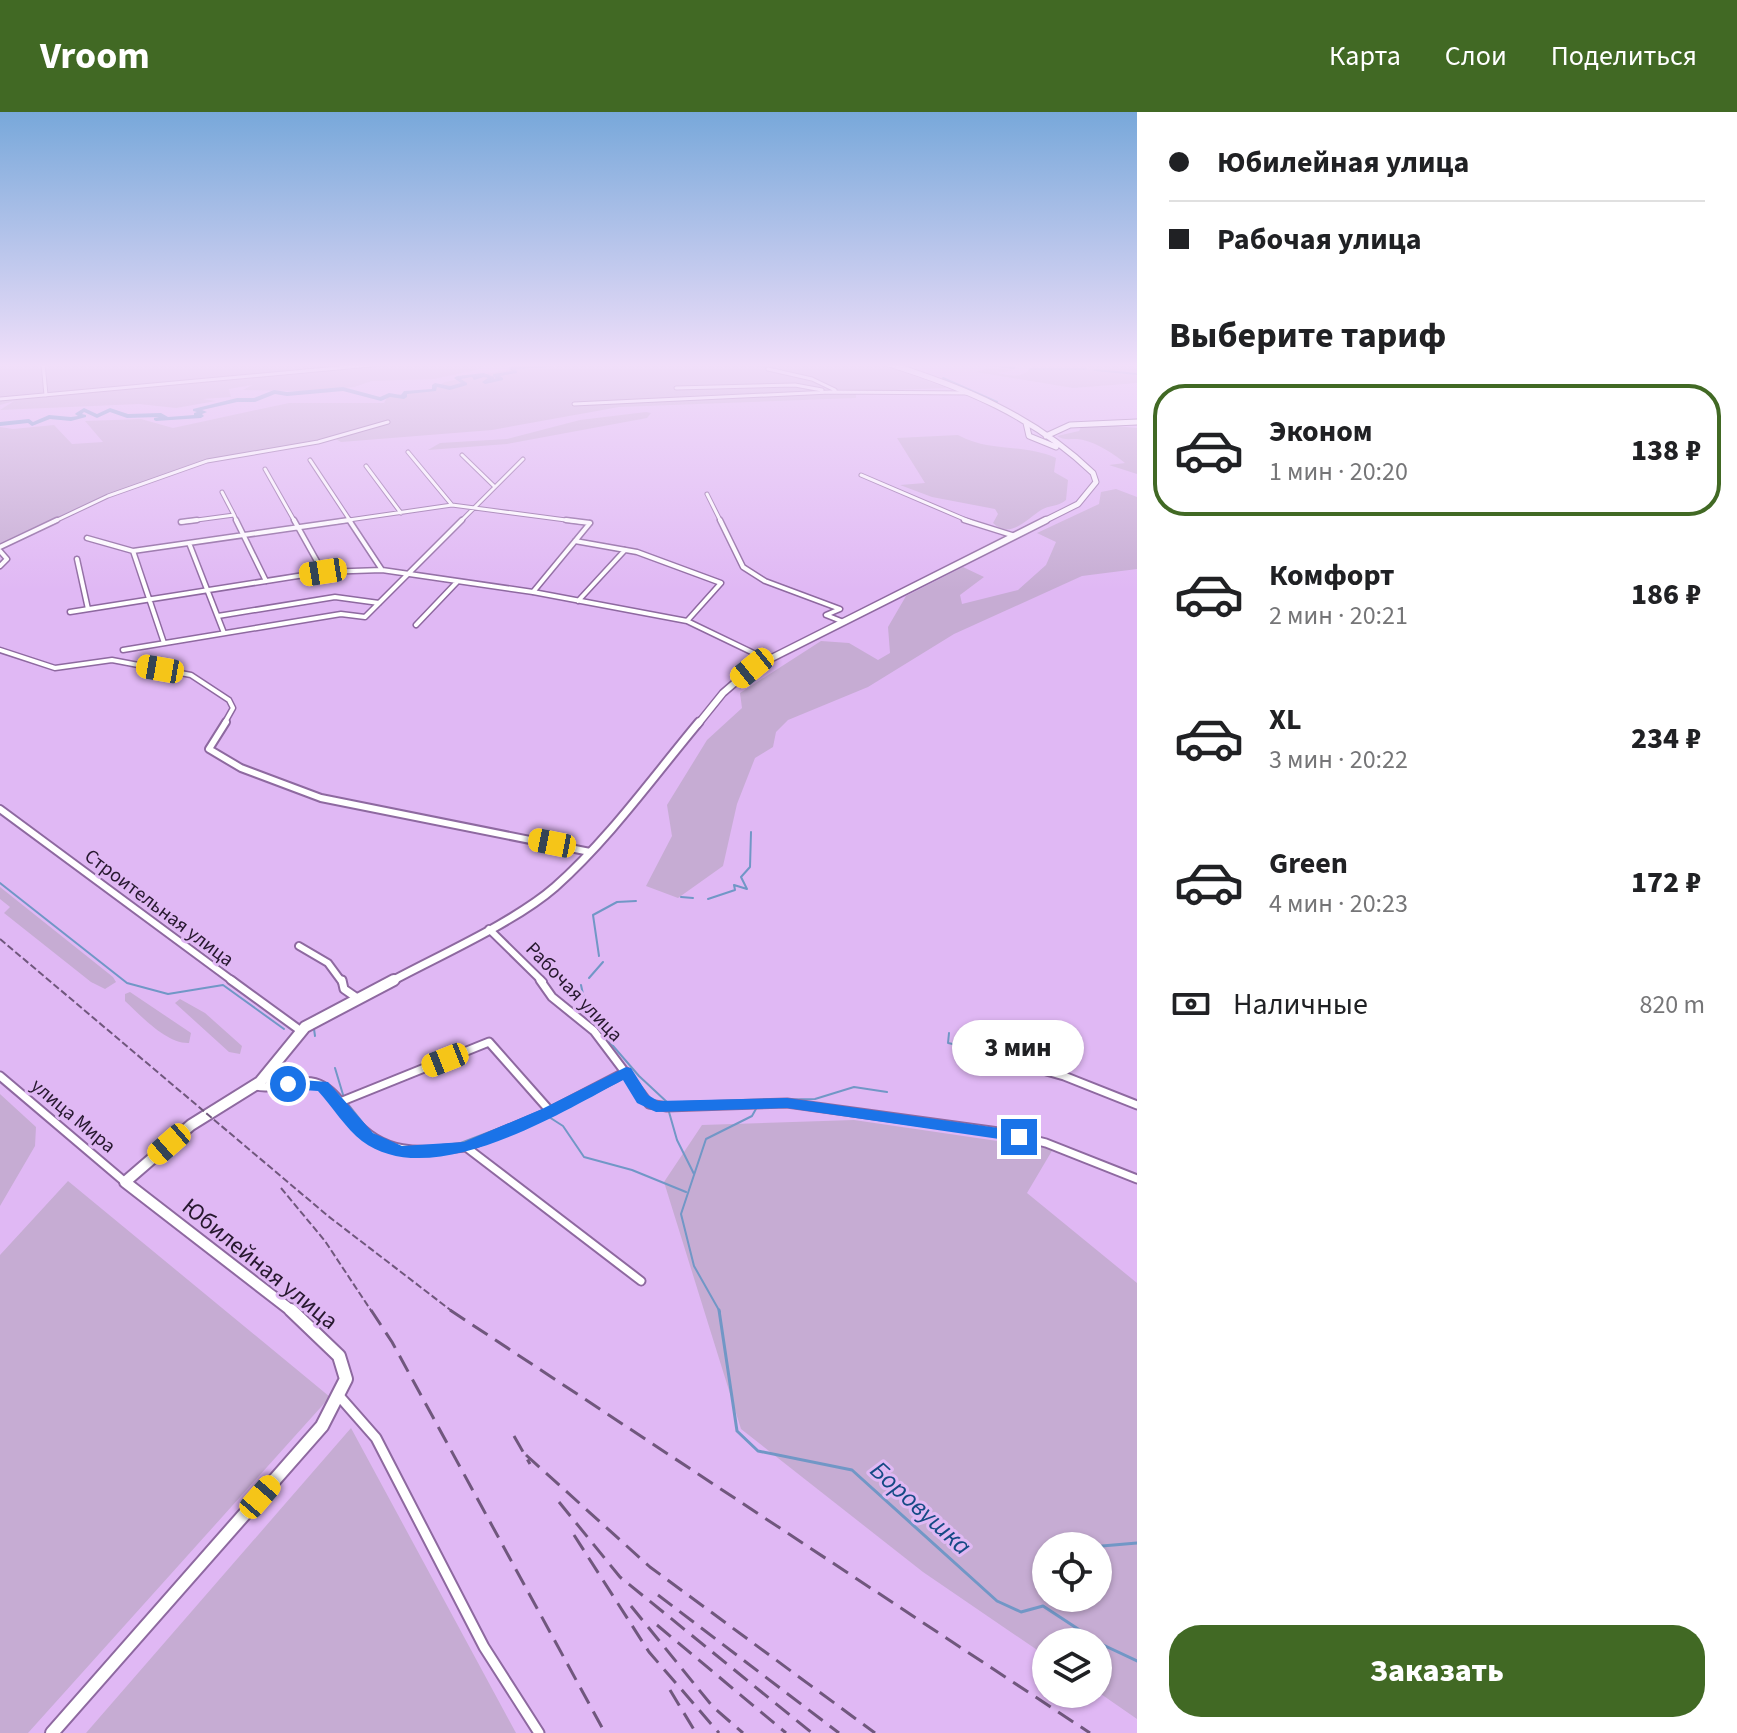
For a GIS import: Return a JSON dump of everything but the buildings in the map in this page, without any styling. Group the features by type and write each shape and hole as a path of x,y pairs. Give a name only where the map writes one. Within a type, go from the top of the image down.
{"main road":[{"path":"125,1182 191,1125 256,1086 301,1031 489,929 553,889 590,852 723,693 766,659 1078,504 1096,482 1093,473 1065,450 1034,439"},
{"path":"1051,439 1053,444"},
{"name":"Юбилейная улица","path":"125,1182 321,1336 339,1356 346,1379 340,1397"},
{"path":"52,1733 322,1426 340,1397"}],"street":[{"path":"0,566 7,559 0,549 115,493 207,461 330,439"},
{"path":"408,452 452,505"},
{"path":"462,455 495,487"},
{"path":"123,650 341,614 365,617 523,459"},
{"path":"310,460 382,570"},
{"path":"366,466 401,513"},
{"path":"265,469 323,572"},
{"path":"861,475 952,516 1015,536"},
{"path":"222,492 266,581"},
{"path":"707,494 743,567 765,581 840,609 826,615 841,621"},
{"path":"87,538 133,551 452,505 590,523 533,592"},
{"path":"181,522 234,515"},
{"path":"575,541 625,550 721,583 687,621"},
{"path":"189,543 224,633"},
{"path":"578,601 625,550"},
{"path":"133,551 164,643"},
{"path":"77,559 88,609"},
{"path":"70,612 323,572 382,570 533,592 687,621 766,659"},
{"path":"416,625 457,582"},
{"path":"218,616 335,597 379,603"},
{"path":"0,650 62,669 112,660 197,676 229,700 233,708 230,717 211,740 209,749 246,771 280,785 350,804 590,852"},
{"name":"Строительная улица","path":"0,809 301,1031"},
{"name":"Рабочая улица","path":"489,929 545,984 552,997 594,1031 643,1099 656,1107 787,1103 1006,1133 1046,1143 1137,1179"},
{"path":"299,946 334,967 343,978 344,989 357,998"},
{"path":"340,1102 489,1042 550,1111"},
{"path":"994,1056 1064,1076 1137,1105"},
{"path":"256,1086 317,1084 340,1102 368,1137 390,1151 414,1153 466,1147 550,1111 626,1072"},
{"name":"улица Мира","path":"0,1076 125,1182"},
{"path":"466,1147 641,1281"},
{"path":"340,1397 376,1438 484,1647 539,1733"}],"shaded area":[{"path":"0,439 67,439 72,444 103,442 100,439 323,439 195,463 123,489 0,545"},
{"path":"335,439 383,439 341,442"},
{"path":"536,439 428,450 440,443"},
{"path":"897,439 965,439 1043,453 1056,458 1054,472 1068,480 1066,500 1041,510 1012,529 999,528 993,523 998,514 995,509 932,497 900,485 925,483"},
{"path":"1063,439 1137,439 1137,474 1109,465 1125,463 1100,446 1083,440"},
{"path":"1116,489 1137,497 1137,569 1082,576 954,634 868,687 788,720 776,732 773,747 755,758 737,804 723,866 678,898 646,886 672,836 667,805 707,740 742,708 740,693 821,641 849,643 878,660 890,653 888,627 906,596 963,567 984,577 960,595 962,604 1018,590 1046,565 1056,542 1037,533 1099,504 1101,492"},
{"path":"0,887 116,982 105,989 91,982 4,913 10,907 0,899"},
{"path":"130,992 191,1033 189,1043 172,1039 146,1021 125,1001 125,994"},
{"path":"180,999 205,1013 242,1046 240,1054 229,1052 175,1003"},
{"path":"0,1094 36,1127 35,1146 0,1206"},
{"path":"854,1120 1053,1149 1027,1193 1137,1283 1137,1719 1112,1702 1112,1628 1032,1628 1032,1646 923,1572 741,1429 664,1182 702,1125"},
{"path":"68,1181 330,1397 28,1733 0,1733 0,1255"},
{"path":"351,1428 516,1733 86,1733"}],"waterway":[{"path":"708,899 735,890 734,885 747,889 741,877 750,867 751,832"},
{"path":"0,883 127,983 168,994 223,985 284,1029"},
{"path":"681,897 693,898"},
{"path":"599,956 593,915 617,902 636,901"},
{"path":"589,978 603,962"},
{"path":"581,985 588,1017 639,1076 668,1103"},
{"path":"314,1029 315,1036"},
{"path":"949,1033 948,1043 1035,1061"},
{"path":"335,1068 344,1098"},
{"path":"760,1100 815,1099 854,1087 887,1092"},
{"path":"348,1104 367,1128"},
{"name":"Боровушка","path":"719,1310 694,1266 681,1214 706,1139 752,1116 757,1107"},
{"path":"669,1112 677,1140 694,1174"},
{"path":"549,1117 563,1126 584,1157 632,1170 686,1192"},
{"path":"458,1144 523,1119"},
{"name":"Боровушка","path":"719,1310 737,1431 758,1451 852,1470 997,1601 1021,1612 1043,1606 1101,1644 1137,1661"},
{"path":"1112,1545 1137,1543"}],"railway":[{"path":"0,939 328,1216 453,1312"},
{"path":"281,1188 325,1241 372,1312"},
{"path":"371,1310 392,1342 605,1733"},
{"path":"453,1312 1090,1733"},
{"path":"514,1436 530,1464"},
{"path":"526,1455 650,1567 875,1733"},
{"path":"559,1502 620,1577 812,1733"},
{"path":"574,1535 649,1652 719,1733"},
{"path":"658,1595 839,1733"},
{"path":"631,1606 713,1707 743,1733"},
{"path":"657,1625 786,1733"},
{"path":"670,1690 696,1733"}],"route":[{"path":"288,1084 323,1086 368,1137 390,1151 400,1152 466,1147 547,1113 626,1072 643,1099 656,1107 787,1103 1019,1137"}]}
